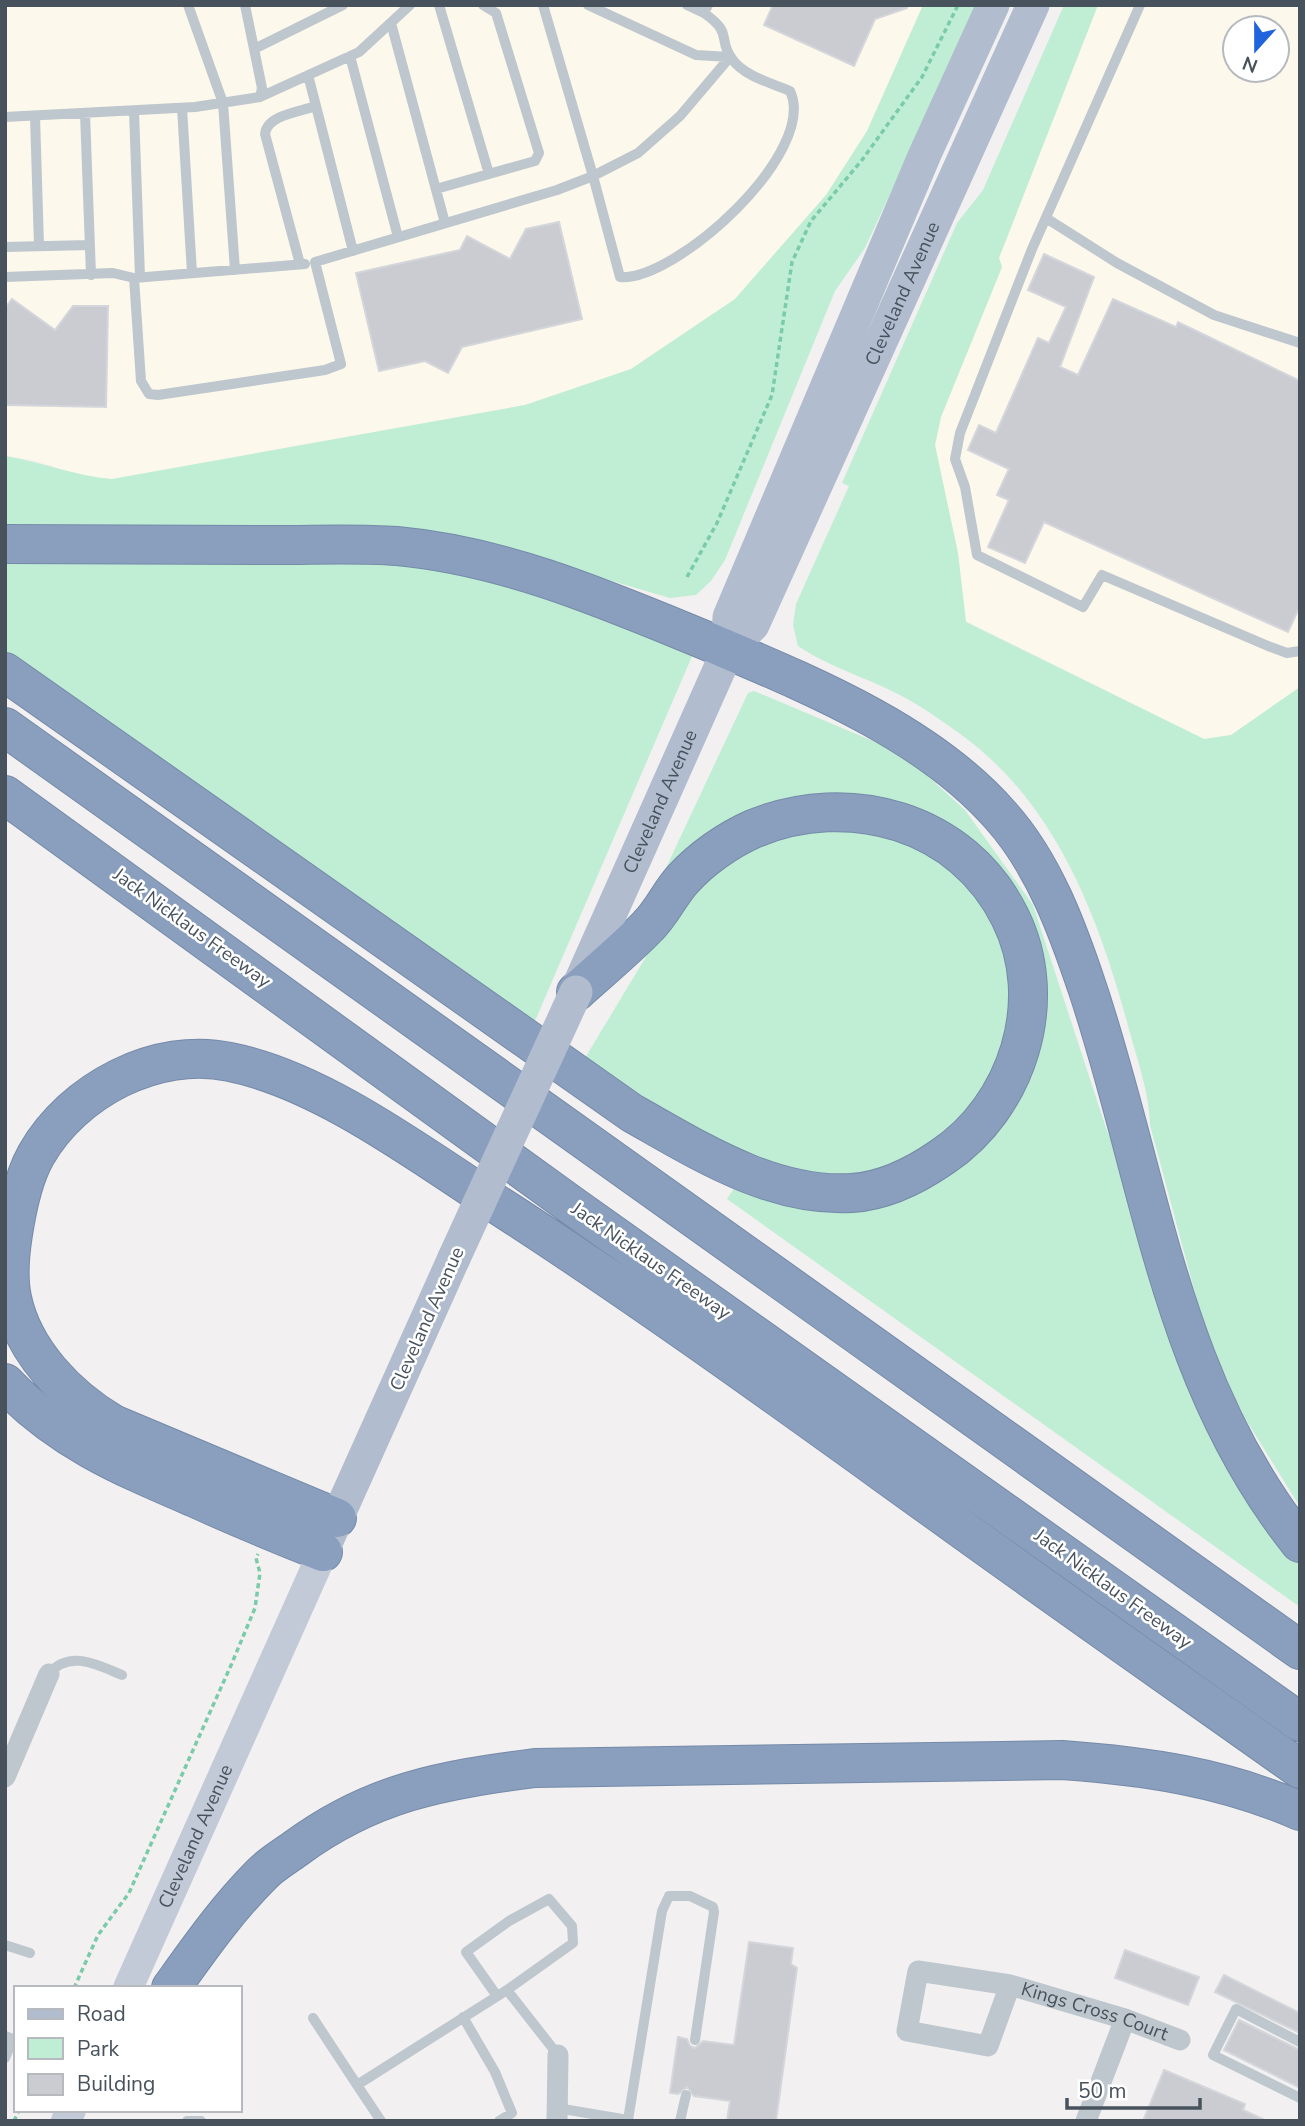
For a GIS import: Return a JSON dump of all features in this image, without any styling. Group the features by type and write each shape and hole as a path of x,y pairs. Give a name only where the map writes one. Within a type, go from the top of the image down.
{"highway":[{"path":"5,544 396,546 471,557 556,581 728,650 863,712 952,771 1001,816 1037,869 1064,924 1088,992 1185,1331 1211,1400 1242,1462 1300,1543"},
{"path":"5,672 632,1113 720,1161 782,1184 852,1193 890,1184 919,1172 954,1149 990,1112 1005,1089 1020,1053 1029,1007 1024,962 1011,918 985,880 958,853 928,834 896,820 860,811 788,817 752,830 722,846 683,878 649,925 576,992"},
{"path":"5,727 866,1338 1300,1650"},
{"name":"Jack Nicklaus Freeway","path":"5,794 586,1215 1300,1722"},
{"path":"330,1535 113,1424 84,1406 58,1382 28,1338 12,1298 11,1249 18,1206 35,1156 54,1130 85,1100 117,1080 168,1061 193,1057 230,1061 312,1091 386,1133 624,1286 1300,1769"},
{"path":"5,1383 34,1413 74,1441 125,1468 268,1530 330,1535"},
{"path":"172,1986 215,1926 262,1873 318,1832 402,1791 470,1776 534,1768 1062,1760 1136,1765 1200,1777 1300,1811"}],"main road":[{"name":"Cleveland Avenue","path":"728,650 729,617 925,153 993,5"},
{"name":"Cleveland Avenue","path":"129,1986 728,650 753,625 1033,5"}],"street":[{"path":"7,1765 50,1674"},
{"name":"Kings Cross Court","path":"1010,1985 988,2046 907,2031 918,1971 1010,1985 1125,2019 1180,2040"},
{"path":"1086,2121 1125,2019"},
{"path":"557,2114 558,2055"}],"lane":[{"path":"188,5 223,103 235,270"},
{"path":"245,5 262,88 260,97"},
{"path":"254,50 343,5"},
{"path":"5,117 182,108 260,97 350,56 410,5"},
{"path":"439,5 489,174"},
{"path":"436,189 535,161 539,153 496,13 483,5"},
{"path":"543,5 620,276 634,278 691,246 743,204 765,179 789,138 795,116 795,101 790,91 745,72 730,57 721,25 706,9 687,5"},
{"path":"589,5 696,55 730,57"},
{"path":"1140,5 1046,218 960,433 956,459 965,487 977,555 1083,607 1102,575 1268,646 1287,653 1300,651"},
{"path":"391,23 445,223"},
{"path":"350,56 398,237"},
{"path":"5,277 113,273 137,277 235,270 315,262 353,251 593,176 646,145 680,116 730,57"},
{"path":"308,75 353,251"},
{"path":"300,264 265,134 266,126 272,120 316,106"},
{"path":"182,108 191,273"},
{"path":"134,111 141,381 149,394 158,395 325,370 341,364 315,262"},
{"path":"85,113 91,275"},
{"path":"35,116 39,247"},
{"path":"1046,218 1117,263 1214,315 1300,343"},
{"path":"5,247 90,245"},
{"path":"50,1674 57,1664 69,1660 86,1661 122,1675"},
{"path":"557,2114 630,2120 662,1911 669,1896 690,1896 713,1907 712,1936 695,2040"},
{"path":"357,2085 502,1993 573,1943 572,1926 549,1899 509,1921 466,1952 502,1993 558,2055"},
{"path":"5,1944 30,1953"},
{"path":"1300,2042 1236,2009 1213,2054 1300,2098"},
{"path":"463,2017 495,2072 512,2113 499,2121"},
{"path":"313,2018 381,2121"},
{"path":"5,2036 13,2039 5,2058"},
{"path":"680,2121 686,2095"},
{"path":"187,2121 201,2121"}],"path":[{"path":"687,577 718,523 772,395 792,262 811,221 862,160 922,77 958,5"},
{"path":"75,1986 98,1935 129,1893 232,1663 255,1608 260,1573 256,1558 268,1530"}],"shaded area":[{"path":"5,5 923,5 867,131 826,195 735,299 631,369 525,405 112,479 87,477 33,460 5,456"},
{"path":"1098,5 1300,5 1300,687 1231,735 1204,739 966,621 958,553 935,445 941,417 1002,267 999,258"}],"green space":[{"path":"923,5 984,5 926,116 865,248 835,291 725,560 711,581 696,595 670,598 554,564 5,527 5,456 112,479 525,405 631,369 735,299 826,195 867,131"},
{"path":"1064,5 1098,5 999,258 1002,267 941,417 935,445 958,553 966,622 1204,739 1231,735 1300,687 1300,1507 1240,1410 1203,1323 1150,1125 1142,1074 1115,981 1086,900 1067,861 1020,790 990,759 956,731 913,702 798,646 793,625 796,604 849,486 842,483 957,223 983,190"},
{"path":"5,548 467,563 693,654 535,1021 5,658"},
{"path":"754,691 880,744 922,771 965,810 1033,905 1107,1131 1300,1557 1300,1607 727,1199 742,1176 792,1193 986,1143 1007,1118 1021,1094 1035,1048 1036,999 1032,940 888,806 664,872 748,693"},
{"path":"900,828 995,901 1025,1018 949,1150 839,1182 727,1151 585,1058 662,930 723,860 787,829"}],"building":[{"path":"773,5 907,5 907,8 875,19 854,66 764,25"},
{"path":"559,222 582,319 462,347 448,373 425,361 379,371 356,273 460,250 467,236 510,259 526,229"},
{"path":"1044,254 1094,277 1060,367 1078,375 1113,299 1176,327 1178,322 1300,381 1300,606 1288,632 1044,522 1025,563 988,547 1009,500 997,495 1009,469 968,450 979,425 996,433 1038,338 1049,343 1066,307 1028,290"},
{"path":"12,299 55,330 73,306 108,306 106,407 5,405 5,308"},
{"path":"749,1942 793,1948 791,1964 797,1968 776,2121 727,2121 730,2101 694,2096 687,2087 678,2094 670,2093 678,2037 687,2039 690,2046 695,2048 703,2041 734,2045"},
{"path":"1125,1950 1199,1977 1188,2005 1115,1978"},
{"path":"1224,1975 1300,2013 1300,2033 1215,1992"},
{"path":"1239,2020 1300,2050 1300,2088 1224,2050"},
{"path":"1164,2070 1245,2104 1243,2110 1267,2121 1143,2121"}]}
